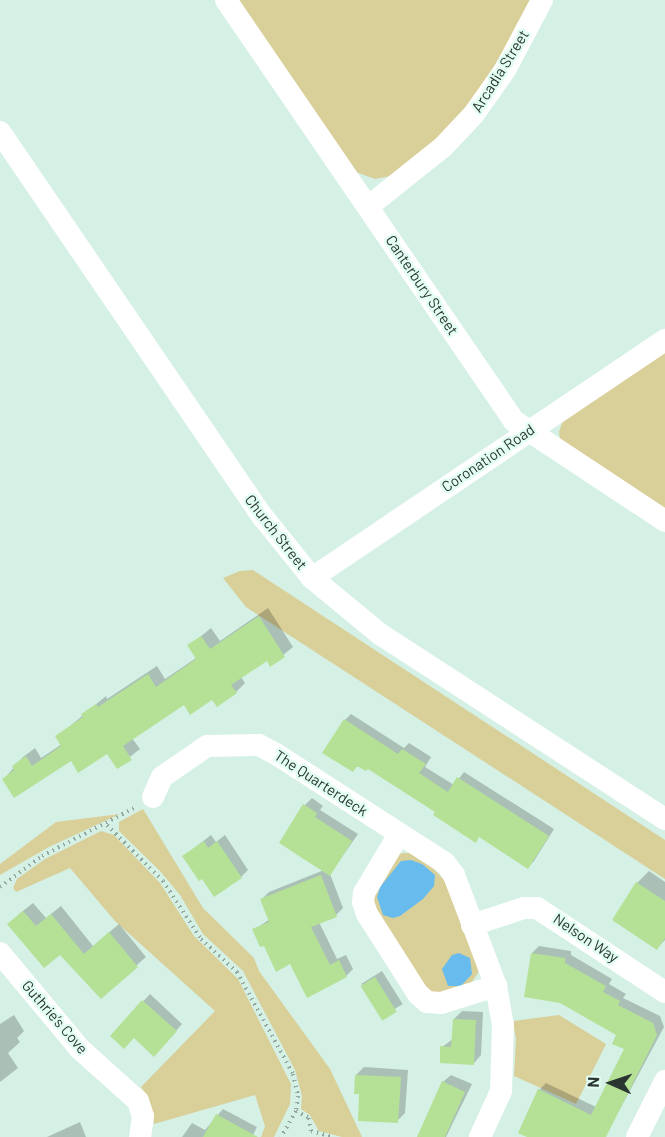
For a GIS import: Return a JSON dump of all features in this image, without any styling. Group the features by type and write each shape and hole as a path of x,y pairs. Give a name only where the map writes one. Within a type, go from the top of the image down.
{"street":[{"name":"Canterbury Street","path":"226,0 514,421 665,521"},
{"name":"Arcadia Street","path":"369,206 443,147 474,114 505,70 542,0"},
{"name":"Church Street","path":"0,132 263,517 312,578 380,634 665,819"},
{"name":"Coronation Road","path":"312,578 665,340"},
{"name":"The Quarterdeck","path":"153,797 162,777 201,749 213,745 249,743 276,754 450,868 472,925"},
{"path":"399,834 364,893 363,902 367,914 418,994 427,1002 441,1003 496,986"},
{"name":"Nelson Way","path":"472,925 524,908 537,908 549,913 665,992"},
{"path":"472,925 496,986 503,1024 502,1082 499,1099 480,1137"},
{"name":"Guthrie’s Cove","path":"0,953 80,1049 138,1101 143,1116 140,1137"},
{"path":"637,1137 665,1081"}],"path":[{"path":"0,887 42,856 107,825 153,797"},
{"path":"107,825 163,881 201,939 237,972 293,1074 298,1096 296,1111 281,1137"},
{"path":"296,1111 309,1118 311,1131 333,1137"}],"shaded area":[{"path":"235,0 534,0 473,101 434,141 391,176 375,179 353,171"},
{"path":"665,350 665,513 560,439 559,432 563,420"},
{"path":"253,570 665,840 665,879 246,607 223,578 240,571"},
{"path":"143,809 203,908 254,958 259,971 330,1069 362,1137 342,1137 319,1131 310,1115 301,1109 302,1096 295,1070 243,971 203,934 180,895 160,871 119,831 119,822"},
{"path":"120,814 49,847 0,875 0,864 56,822"},
{"path":"101,831 114,835 160,883 194,936 238,979 291,1084 290,1104 274,1137 261,1137 265,1126 255,1095 154,1124 147,1096 141,1087 215,1011 115,921 70,868 16,892 13,888 17,879 45,859"},
{"path":"410,853 431,866 444,880 478,964 478,973 469,986 431,995 374,912 373,889 397,856"},
{"path":"559,1015 606,1044 576,1104 514,1076 516,1039 513,1021"}],"water":[{"path":"411,860 422,864 435,875 434,886 423,899 400,916 393,918 383,915 377,897 380,887 401,861"},
{"path":"459,953 470,958 472,974 461,986 448,986 442,969 452,955"}],"building":[{"path":"259,616 285,657 270,667 267,661 231,685 237,693 217,707 212,700 190,715 184,705 123,746 132,760 117,769 107,754 78,773 71,761 14,798 2,779 14,770 12,766 26,756 32,766 61,746 55,736 83,717 81,714 96,704 98,707 148,674 156,687 196,659 187,645 201,636 210,649"},
{"path":"344,719 398,754 402,749 426,764 419,773 448,792 457,777 549,836 528,869 479,837 476,843 433,815 435,812 368,769 366,771 357,766 353,772 322,753"},
{"path":"303,804 317,813 315,817 352,841 330,876 279,843"},
{"path":"204,841 208,848 217,841 242,878 214,897 202,879 199,881 182,856"},
{"path":"321,875 337,917 311,927 330,965 339,960 347,977 307,998 290,964 276,972 264,946 260,947 252,929 269,922 260,899"},
{"path":"636,882 665,901 665,938 657,950 612,920"},
{"path":"23,911 36,926 51,914 84,954 109,932 138,967 101,999 60,955 44,968 7,924"},
{"path":"531,953 565,958 565,963 606,986 603,992 620,1001 618,1005 653,1023 657,1035 606,1137 527,1137 518,1133 538,1089 591,1115 624,1049 612,1044 616,1035 560,1003 524,997"},
{"path":"375,977 397,1012 382,1021 361,986"},
{"path":"142,1000 177,1031 154,1057 134,1038 124,1049 110,1036"},
{"path":"453,1019 476,1020 474,1065 440,1063 440,1046 451,1047"},
{"path":"355,1075 401,1077 398,1123 358,1121 359,1094 354,1094"},
{"path":"442,1081 465,1092 445,1137 417,1137"},
{"path":"216,1114 258,1137 203,1137"}]}
